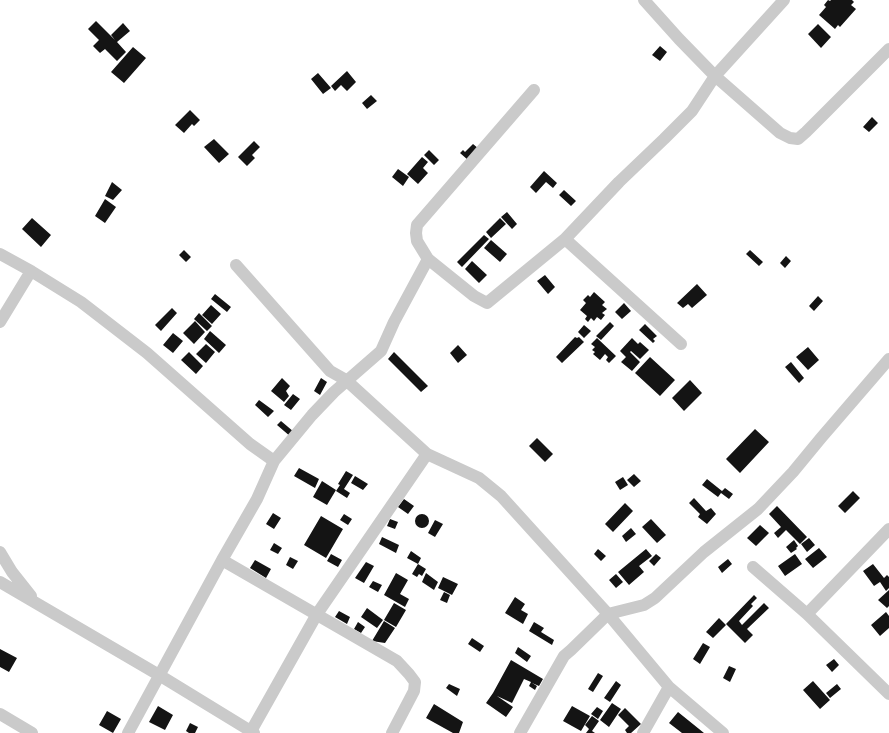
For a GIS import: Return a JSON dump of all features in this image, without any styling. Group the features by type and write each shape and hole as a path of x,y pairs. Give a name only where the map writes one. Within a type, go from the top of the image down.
{"street":[{"path":"644,0 714,76 780,133 790,138 798,139 806,132 889,49"},
{"path":"534,90 416,225 417,241 428,259 474,296 487,303 565,240 619,182 692,111 714,76 784,0"},
{"path":"565,240 681,344"},
{"path":"0,254 81,302 147,353 250,444 274,461"},
{"path":"128,733 257,499 274,461 312,415 346,380 380,351 428,259"},
{"path":"236,265 330,371 346,380 427,454 479,478 501,496 608,614 669,687 723,733"},
{"path":"0,322 30,271"},
{"path":"520,733 564,656 608,614 644,605 655,598 704,552 758,509 793,472 889,359"},
{"path":"0,582 252,732 317,614 427,454"},
{"path":"807,614 889,529"},
{"path":"0,552 12,572 35,602"},
{"path":"222,560 397,661 415,682 414,691 392,733"},
{"path":"753,567 886,687"},
{"path":"644,733 669,687"},
{"path":"0,714 32,733"}],"building":[{"path":"828,0 852,0 854,2 851,5 856,9 840,27 838,25 835,29 819,15 826,7 824,5"},
{"path":"96,21 115,40 111,35 123,23 130,31 117,42 126,52 117,61 105,49 100,53 93,46 99,40 88,29"},
{"path":"818,24 831,37 821,48 808,34"},
{"path":"660,46 667,52 660,61 652,55"},
{"path":"133,47 146,58 124,83 111,72"},
{"path":"347,71 356,82 347,91 341,85 335,91 331,86"},
{"path":"318,73 331,88 323,94 311,79"},
{"path":"371,95 377,101 367,109 362,103"},
{"path":"190,110 200,120 194,126 192,124 184,133 175,125"},
{"path":"872,117 878,123 869,132 863,127"},
{"path":"214,139 229,154 219,163 204,147"},
{"path":"254,141 260,147 252,155 255,158 247,166 238,157"},
{"path":"473,144 479,149 468,160 460,153 463,150 465,152"},
{"path":"429,150 439,160 434,165 424,155"},
{"path":"422,157 428,162 423,168 428,173 418,184 407,174"},
{"path":"398,169 409,177 403,186 392,177"},
{"path":"544,171 557,183 553,188 546,182 536,193 530,187"},
{"path":"112,182 122,190 113,200 105,196"},
{"path":"564,190 576,201 571,206 559,195"},
{"path":"105,199 116,207 105,223 95,216"},
{"path":"507,212 517,224 512,229 501,217"},
{"path":"32,218 51,235 41,247 22,229"},
{"path":"500,218 506,224 491,238 486,232"},
{"path":"484,235 489,239 462,267 457,262"},
{"path":"491,240 507,254 500,262 484,248"},
{"path":"184,250 191,257 186,262 179,255"},
{"path":"750,250 763,262 759,266 746,254"},
{"path":"786,256 791,261 785,268 780,263"},
{"path":"472,261 487,275 479,283 465,269"},
{"path":"545,275 555,287 548,294 537,281"},
{"path":"697,284 707,295 692,308 688,304 683,308 677,303"},
{"path":"594,292 605,302 602,305 607,309 602,313 605,315 601,320 597,317 594,321 591,318 588,322 585,319 587,316 580,310 586,303 583,300 588,295 590,297"},
{"path":"215,294 231,307 227,312 211,299"},
{"path":"818,296 823,301 814,311 809,306"},
{"path":"624,303 631,311 622,319 615,312"},
{"path":"211,305 221,314 212,324 202,315"},
{"path":"172,308 177,313 161,331 155,325"},
{"path":"199,313 212,326 207,331 194,319"},
{"path":"195,321 205,332 194,344 183,333"},
{"path":"610,322 614,326 601,340 596,336"},
{"path":"645,324 657,336 653,339 655,341 653,343 639,330"},
{"path":"584,325 591,331 584,338 578,332"},
{"path":"210,331 226,345 219,353 204,339"},
{"path":"173,333 183,341 173,353 163,345"},
{"path":"575,337 579,337 584,342 562,363 556,357"},
{"path":"597,338 616,356 609,363 606,360 608,357 605,354 600,360 593,354 595,352 592,350 595,347 591,344"},
{"path":"632,338 649,350 640,359 630,352 640,362 632,371 621,362 626,357 620,351"},
{"path":"206,344 215,352 206,363 196,354"},
{"path":"458,345 467,355 458,363 450,353"},
{"path":"808,347 819,360 808,370 796,357"},
{"path":"189,352 203,366 196,374 181,360"},
{"path":"394,352 428,386 421,392 388,359"},
{"path":"650,357 675,380 660,396 635,373"},
{"path":"791,362 804,378 799,383 785,367"},
{"path":"282,378 290,386 286,391 289,396 284,402 271,391"},
{"path":"321,378 327,382 320,395 314,391"},
{"path":"690,380 702,393 684,411 672,398"},
{"path":"293,394 300,399 291,410 284,405"},
{"path":"259,400 274,411 268,417 255,405"},
{"path":"281,421 294,432 291,437 277,425"},
{"path":"755,429 769,442 740,473 726,459"},
{"path":"537,438 553,454 545,462 529,446"},
{"path":"299,468 319,479 315,488 294,476"},
{"path":"346,471 353,475 344,489 350,493 347,498 336,491"},
{"path":"634,474 641,481 634,487 627,480"},
{"path":"355,476 368,484 363,490 351,483"},
{"path":"623,477 628,485 620,490 615,482"},
{"path":"707,479 722,491 725,488 733,494 729,499 721,493 718,497 702,485"},
{"path":"322,481 336,490 327,505 313,497"},
{"path":"853,491 860,498 845,513 838,506"},
{"path":"694,498 706,511 711,508 716,514 707,524 698,517 700,514 689,503"},
{"path":"404,499 414,506 408,514 398,507"},
{"path":"625,503 633,511 613,532 605,524"},
{"path":"777,506 807,537 800,544 786,530 778,538 774,533 781,527 769,514"},
{"path":"273,513 281,518 274,529 266,524"},
{"path":"344,514 352,519 348,525 340,520"},
{"path":"422,514 427,516 429,521 427,526 422,528 417,526 415,521 417,516"},
{"path":"321,516 343,529 326,558 304,545"},
{"path":"390,519 398,522 395,529 387,526"},
{"path":"651,519 666,535 657,543 642,527"},
{"path":"435,520 443,524 435,537 428,533"},
{"path":"760,525 769,533 756,546 747,538"},
{"path":"631,528 636,534 626,542 622,536"},
{"path":"382,537 399,545 396,553 379,544"},
{"path":"809,538 815,545 807,552 801,544"},
{"path":"794,540 798,546 791,553 786,547"},
{"path":"274,543 282,548 278,554 270,550"},
{"path":"819,548 827,557 813,568 805,559"},
{"path":"598,549 606,556 601,561 594,554"},
{"path":"646,549 652,556 639,566 644,572 629,585 618,572"},
{"path":"411,551 421,558 418,564 407,558"},
{"path":"331,554 342,560 338,567 327,561"},
{"path":"656,554 661,558 654,566 649,561"},
{"path":"795,554 802,564 785,576 778,566"},
{"path":"290,557 298,561 293,569 286,565"},
{"path":"728,559 732,564 722,573 718,567"},
{"path":"255,560 271,569 266,578 250,568"},
{"path":"366,562 374,566 364,583 355,578"},
{"path":"418,564 426,569 422,576 419,574 417,577 412,574"},
{"path":"873,564 884,578 887,575 889,577 889,588 886,591 880,582 874,586 863,571"},
{"path":"396,573 408,580 400,594 409,599 405,607 384,595"},
{"path":"426,573 438,582 434,590 422,582"},
{"path":"616,574 623,582 616,588 609,580"},
{"path":"443,577 458,584 452,595 438,588"},
{"path":"373,581 382,585 378,592 369,587"},
{"path":"889,590 889,606 887,608 878,600"},
{"path":"444,592 450,595 447,603 440,600"},
{"path":"754,595 757,598 751,604 753,606 739,621 742,625 764,603 769,608 747,629 753,635 745,643 726,624"},
{"path":"515,597 525,604 521,610 528,614 523,624 505,613"},
{"path":"394,603 406,610 396,627 384,620"},
{"path":"367,608 383,620 377,628 361,617"},
{"path":"339,611 350,617 347,624 335,617"},
{"path":"886,612 889,616 889,628 880,636 871,625"},
{"path":"719,618 726,625 713,638 706,632"},
{"path":"384,621 395,628 385,643 372,641"},
{"path":"358,622 365,627 361,633 354,629"},
{"path":"534,622 544,628 541,632 554,640 552,645 529,631"},
{"path":"472,638 484,646 480,652 468,644"},
{"path":"703,643 710,647 700,664 693,659"},
{"path":"518,647 531,656 527,662 515,653"},
{"path":"0,649 17,658 9,672 0,667"},
{"path":"834,659 839,665 832,672 826,665"},
{"path":"511,660 543,679 539,686 532,683 537,686 535,690 529,686 531,682 524,679 512,703 497,696 513,707 506,717 486,703"},
{"path":"729,666 736,669 730,682 723,678"},
{"path":"598,673 603,676 593,692 588,689"},
{"path":"616,681 621,685 610,702 604,698"},
{"path":"813,681 830,700 820,709 803,690"},
{"path":"449,684 460,689 457,696 446,688"},
{"path":"837,684 841,689 830,698 826,693"},
{"path":"612,703 621,709 609,727 600,720"},
{"path":"434,704 463,722 459,733 453,733 426,718"},
{"path":"158,706 173,715 165,730 149,722"},
{"path":"572,706 590,716 581,731 563,721"},
{"path":"597,707 603,711 598,719 591,714"},
{"path":"625,708 641,724 631,733 627,733 625,730 629,726 618,715"},
{"path":"107,711 121,719 113,733 99,725"},
{"path":"678,712 704,733 682,733 669,723"},
{"path":"592,716 599,721 592,731 595,733 586,733 589,729 585,725"},
{"path":"190,723 198,727 195,733 186,731"}]}
